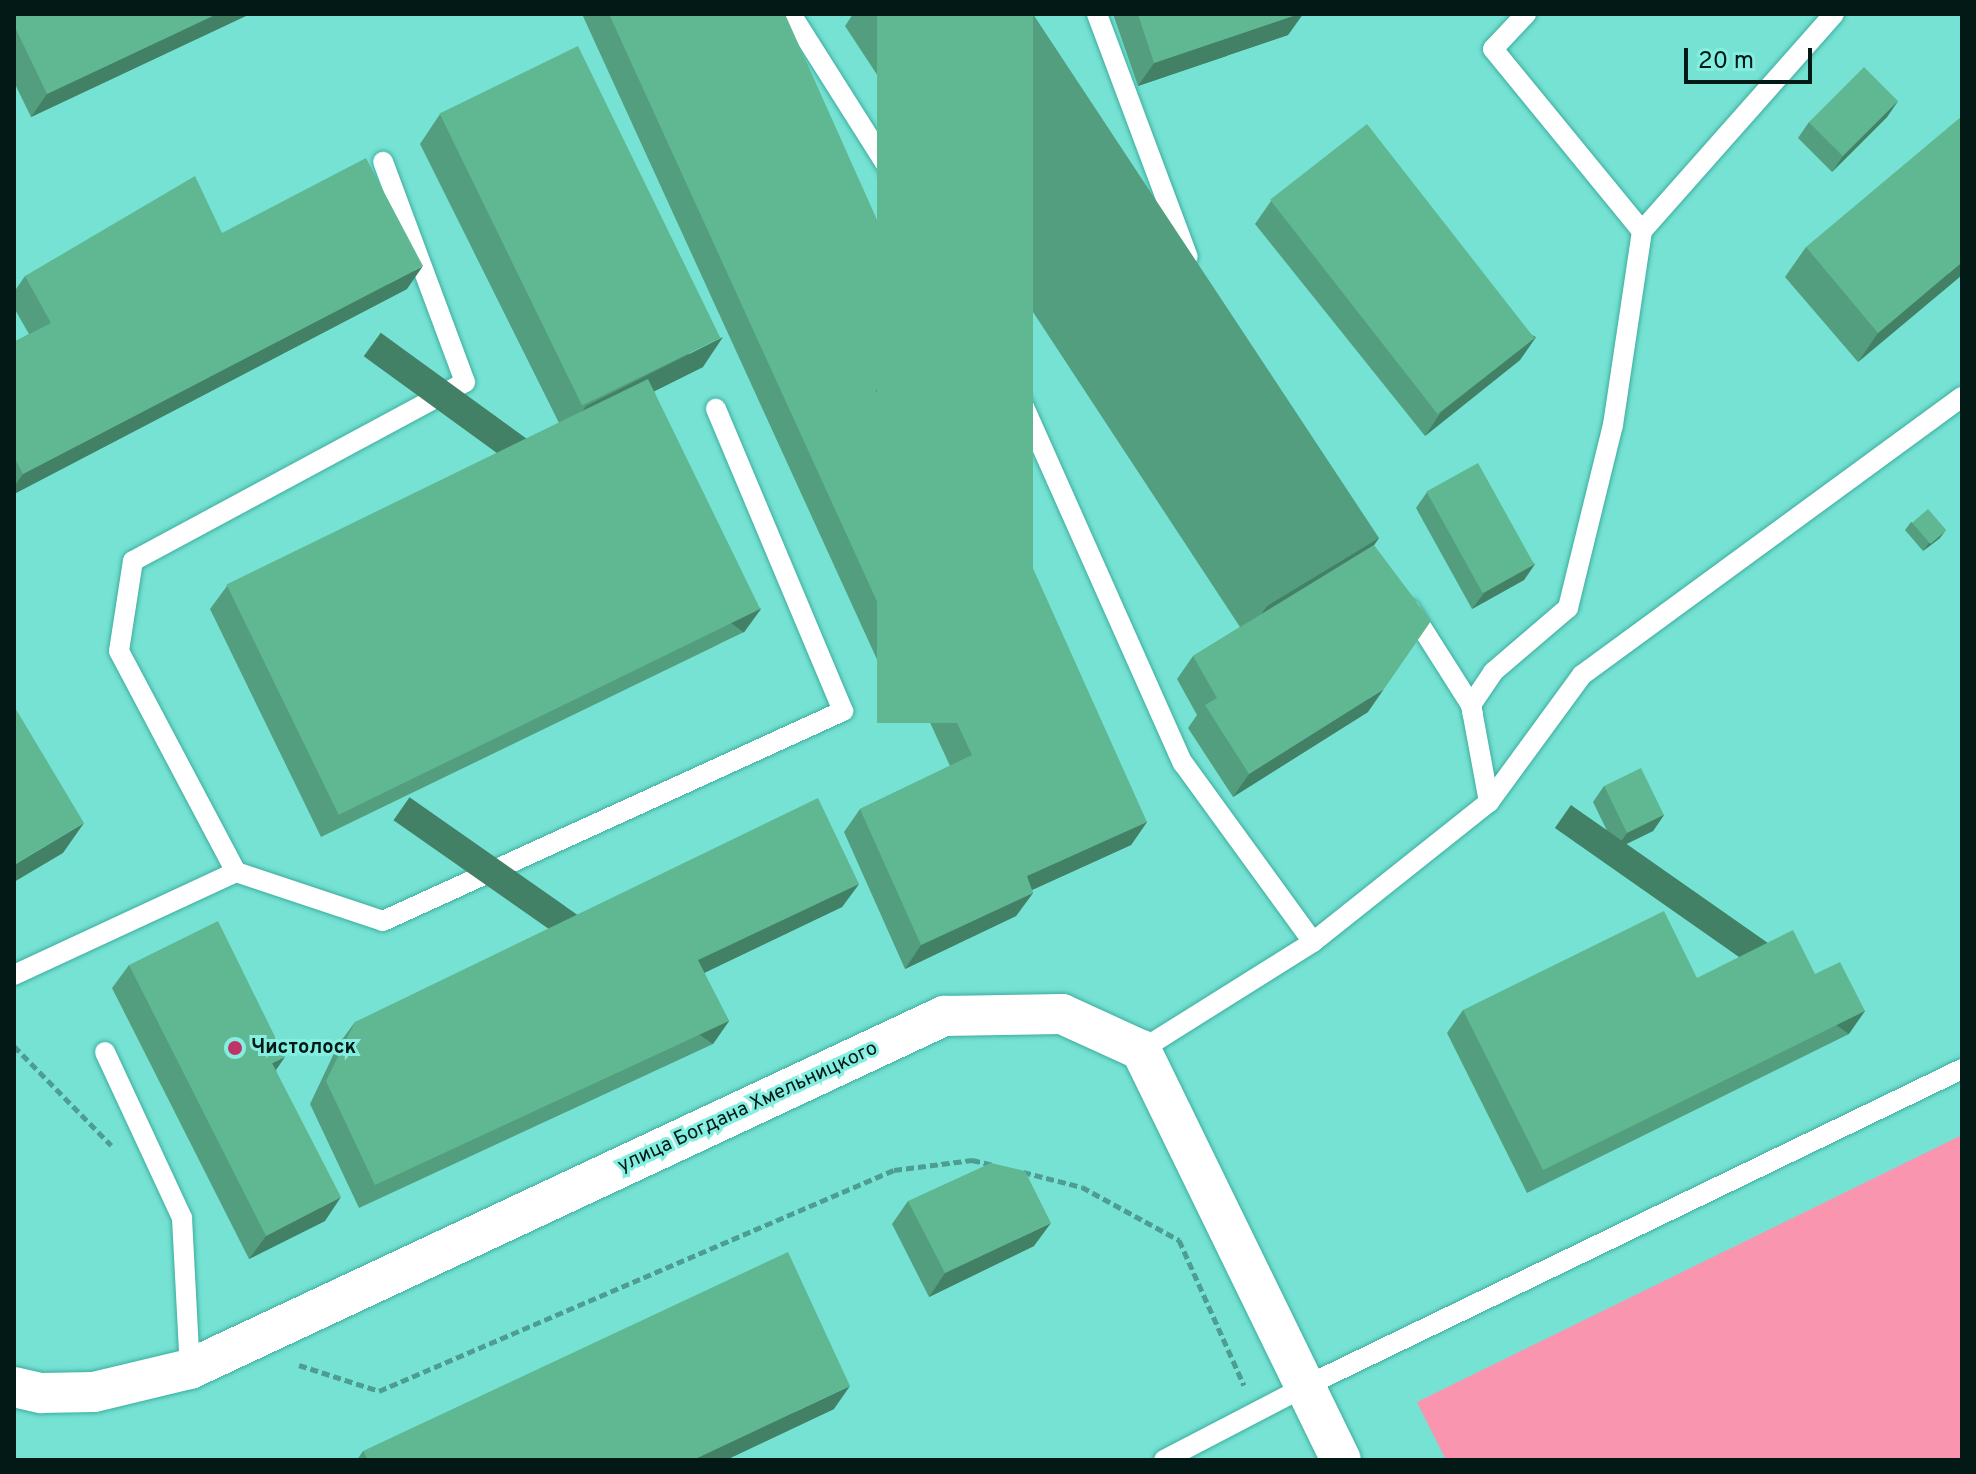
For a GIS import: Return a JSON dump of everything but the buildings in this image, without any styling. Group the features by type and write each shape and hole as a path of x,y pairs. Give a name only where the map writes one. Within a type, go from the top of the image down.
{"street":[{"name":"улица Богдана Хмельницкого","path":"14,1387 41,1393 94,1392 190,1369 944,1016 1062,1014 1141,1050"},
{"path":"1141,1050 1341,1460"}],"lane":[{"path":"791,14 988,326 1183,763 1313,942"},
{"path":"1097,14 1184,251 1201,278"},
{"path":"1526,14 1493,49 1642,231"},
{"path":"1471,705 1493,672 1568,608 1613,425 1642,231 1834,14"},
{"path":"236,872 119,651 133,561 465,382 383,162"},
{"path":"1141,1050 1313,942 1489,802 1582,675 1962,397"},
{"path":"14,975 236,872 383,921 843,711 716,409"},
{"path":"1395,585 1471,705 1489,802"},
{"path":"105,1052 182,1218 190,1369"},
{"path":"1164,1460 1306,1386 1962,1069"}],"path":[{"path":"14,1046 119,1153"},
{"path":"239,1346 379,1391 894,1170 972,1160 999,1166"},
{"path":"1013,1170 1082,1187 1179,1240 1256,1411"}],"shaded area":[{"path":"1962,1135 1962,1460 1446,1460 1417,1402"}],"place":[{"name":"Чистолоск","path":"235,1048"}]}
